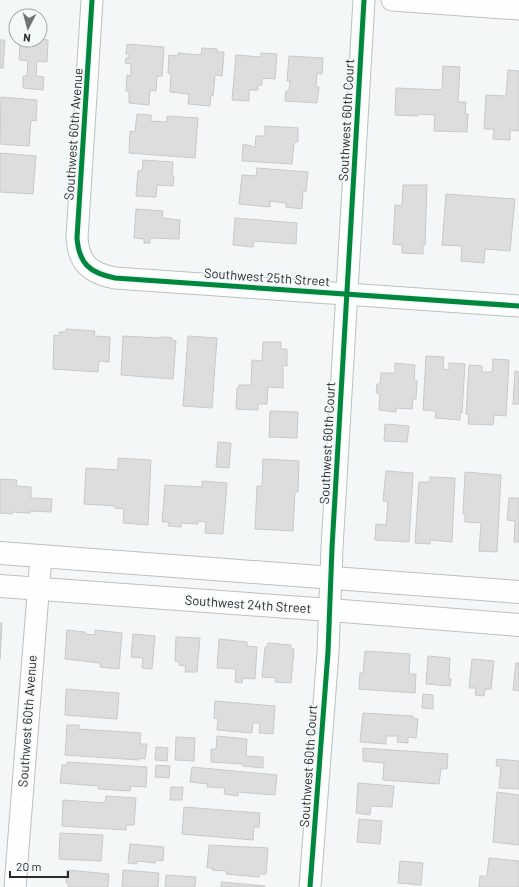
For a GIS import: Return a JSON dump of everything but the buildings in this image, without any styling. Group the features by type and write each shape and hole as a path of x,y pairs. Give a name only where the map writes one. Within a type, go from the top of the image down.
{"main road":[{"path":"0,553 519,592"},
{"name":"Southwest 24th Street","path":"0,586 519,625"}],"street":[{"name":"Southwest 60th Avenue","path":"87,266 80,254 77,238 92,0"},
{"name":"Southwest 60th Court","path":"310,887 330,610 364,0"},
{"path":"392,0 519,9"},
{"name":"Southwest 25th Street","path":"87,266 99,274 115,278 519,306"},
{"name":"Southwest 60th Avenue","path":"15,887 40,556"}],"cycle path":[{"path":"92,0 77,238 80,255 87,266 99,273 115,278 519,306"},
{"path":"310,887 328,652 332,548 364,0"}]}
